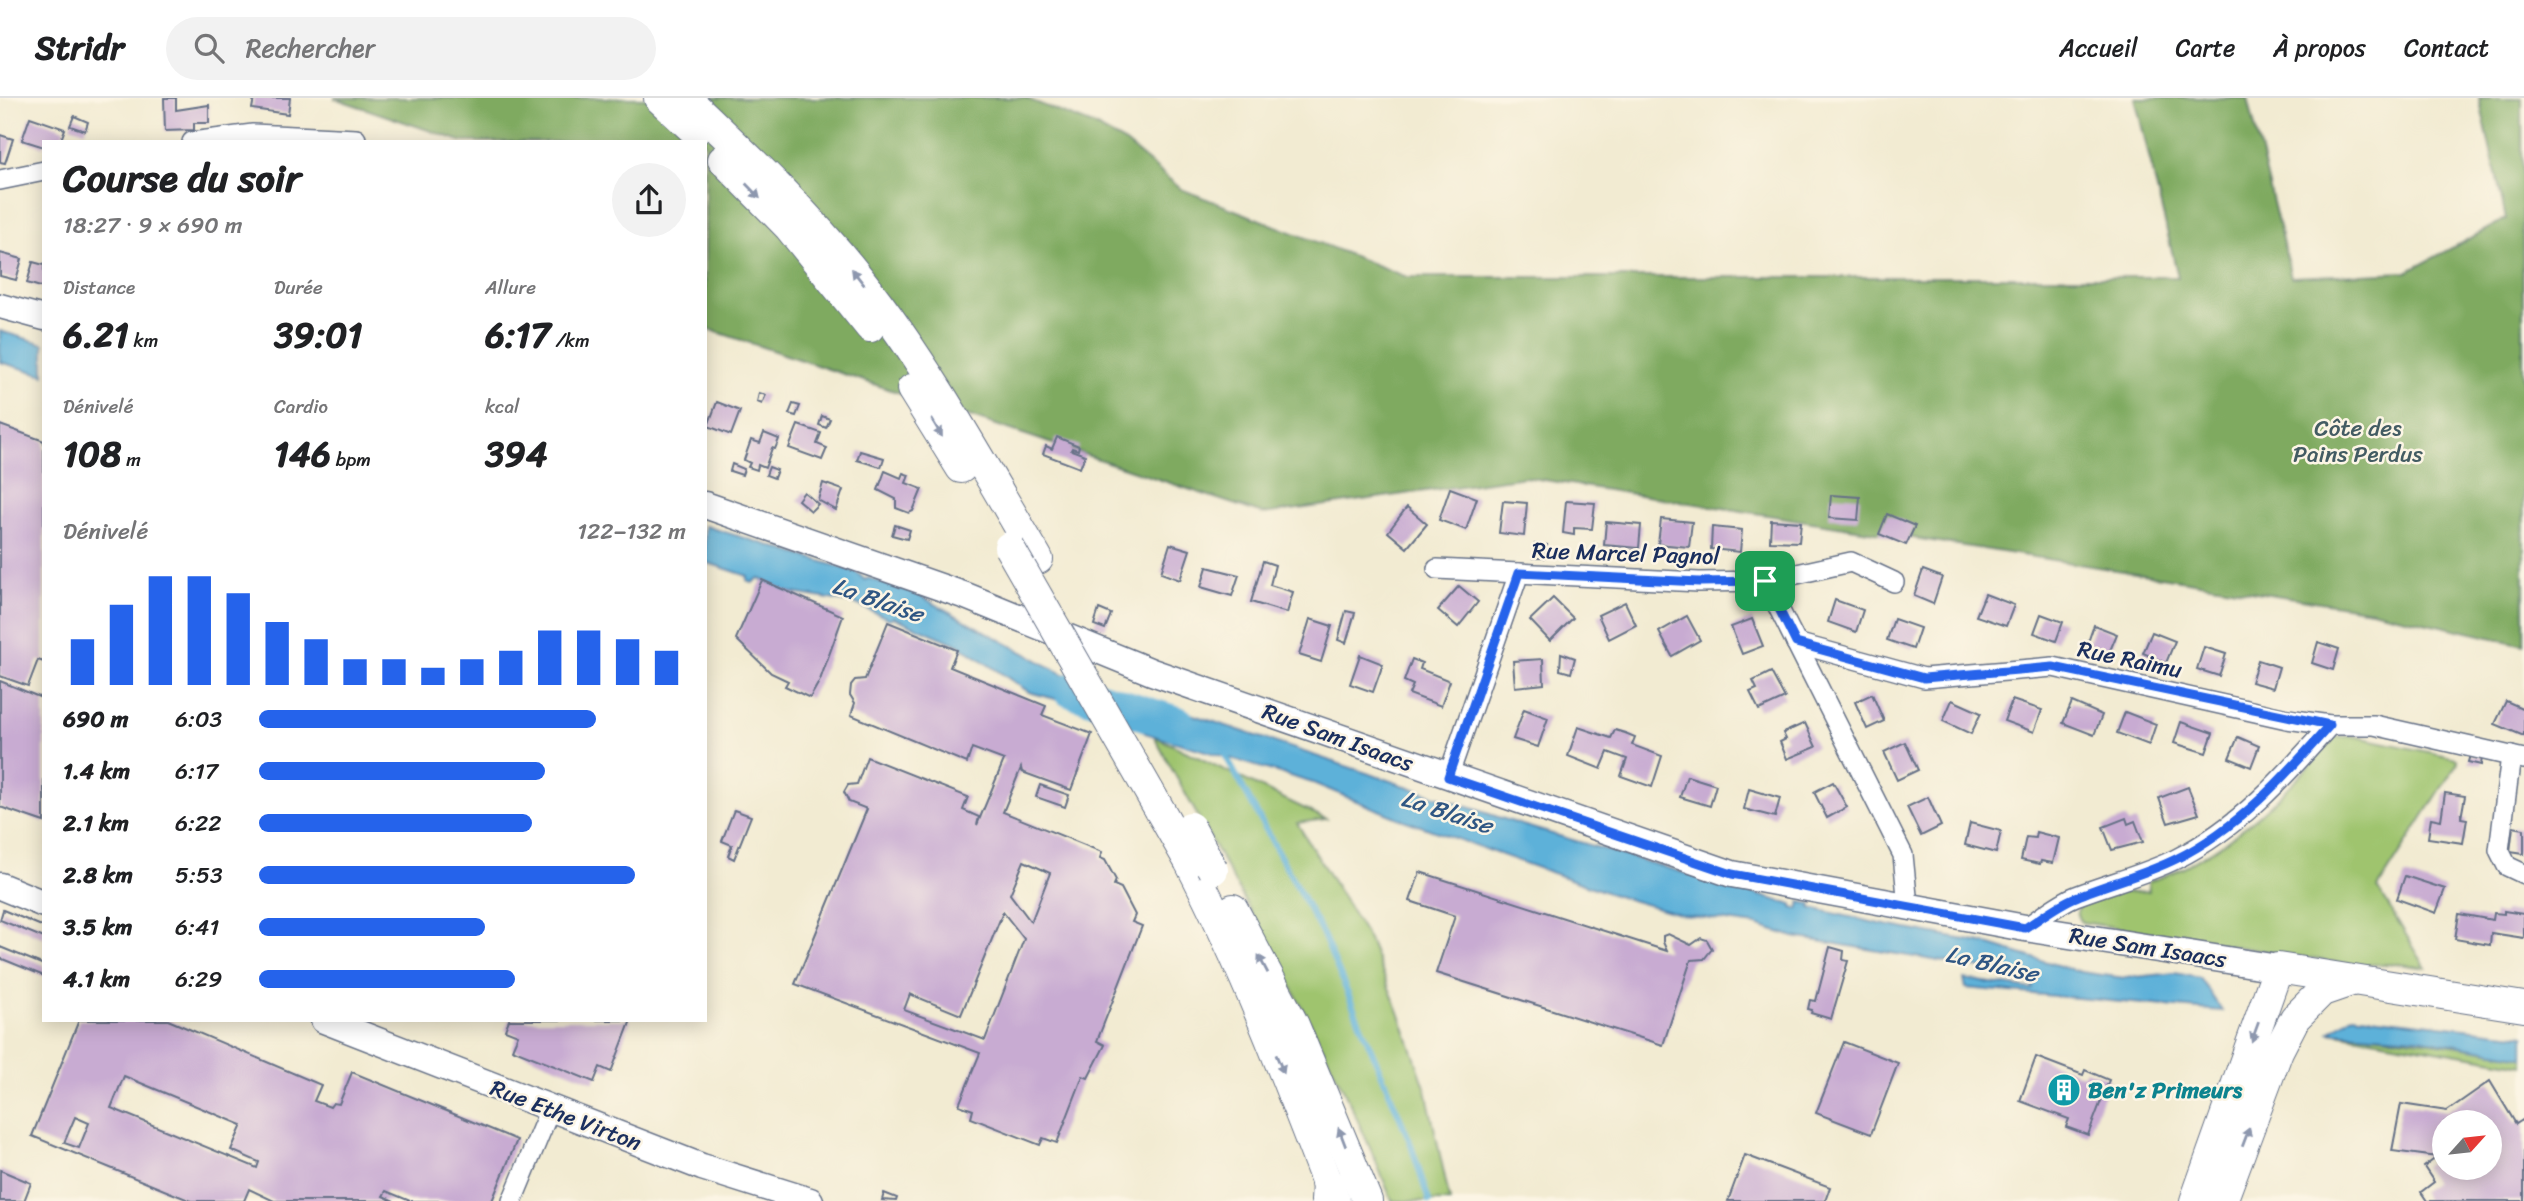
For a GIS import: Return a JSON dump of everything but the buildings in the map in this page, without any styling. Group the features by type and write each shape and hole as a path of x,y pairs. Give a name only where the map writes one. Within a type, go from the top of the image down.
{"main road":[{"path":"659,98 703,140"},
{"path":"687,98 798,205 860,279 952,413 1038,559 1201,866 1329,1195"},
{"path":"707,144 789,228 857,309 920,401 1294,1025 1367,1201"},
{"name":"Rue Sam Isaacs","path":"707,506 967,596 1152,672 1732,874 2025,928 2524,1007"},
{"path":"0,886 42,903"},
{"path":"2278,1051 2288,970"},
{"path":"2195,1201 2288,970"},
{"path":"2221,1201 2278,1051 2307,1003 2328,987 2355,980"},
{"name":"Rue Ethe Virton","path":"329,1022 702,1167 810,1201"}],"street":[{"path":"207,140 253,134 356,139"},
{"path":"0,180 42,171"},
{"path":"0,306 42,317"},
{"name":"Rue Marcel Pagnol","path":"1437,569 1699,582 1765,581 1851,562 1894,582"},
{"name":"Rue Marcel Pagnol","path":"1448,777 1519,573"},
{"path":"1765,581 1903,855 1908,906"},
{"name":"Rue Raimu","path":"1796,643 1924,678 2053,667 2330,725 2374,725 2518,757"},
{"path":"2025,928 2073,897 2141,876 2206,841 2249,811 2274,788 2330,725"},
{"path":"2518,757 2500,850 2507,866 2524,874"},
{"path":"512,1201 550,1109"}],"green space":[{"name":"Côte des Pains Perdus","path":"334,98 1025,98 1093,125 1126,143 1181,189 1407,277 2178,277 2135,98 2248,98 2291,277 2407,272 2506,219 2479,98 2522,98 2524,645 2371,610 1525,477 1263,514 707,329 707,140 457,140"},
{"path":"1154,736 1326,819 1297,823 1369,940 1399,1012 1426,1090 1450,1201 1392,1201 1367,1140 1310,1023"},
{"path":"2353,736 2457,758 2458,762 2378,888 2426,968 2399,964 2352,965 2081,922 2077,912 2080,905 2101,894 2149,891 2148,882 2176,871 2227,841 2273,803 2335,738"},
{"path":"2330,1032 2451,1045 2524,1057 2524,1065"}],"water":[{"path":"0,331 42,343 42,374 0,362"},
{"path":"707,527 856,572 865,580 868,578 915,593 1072,679 1089,708 1029,692 959,645 893,617 889,619 854,603 787,592 759,578 752,583 747,580 748,576 707,563"},
{"path":"1122,691 1522,825 1792,905 1792,908 1798,909 1800,902 1812,904 1811,908 1880,924 1987,944 2080,972 2125,978 2175,973 2200,978 2222,1011 1966,988 1964,979 2032,989 2033,984 1988,969 1794,937 1756,925 1683,915 1620,897 1398,818 1313,783 1145,733"},
{"path":"2353,1015 2524,1035 2524,1057 2418,1038 2330,1032"}],"waterway":[{"name":"La Blaise","path":"1071,690 1178,724"},
{"path":"1223,751 1324,937 1409,1139 1429,1201"}],"place":[{"name":"Ben'z Primeurs","path":"2064,1090"}],"route":[{"path":"1519,573 1699,582 1765,581 1796,643 1924,678 2053,667 2287,719 2330,725 2274,788 2249,811 2206,841 2141,876 2073,897 2025,928 1732,874 1448,777 1519,573"}]}
